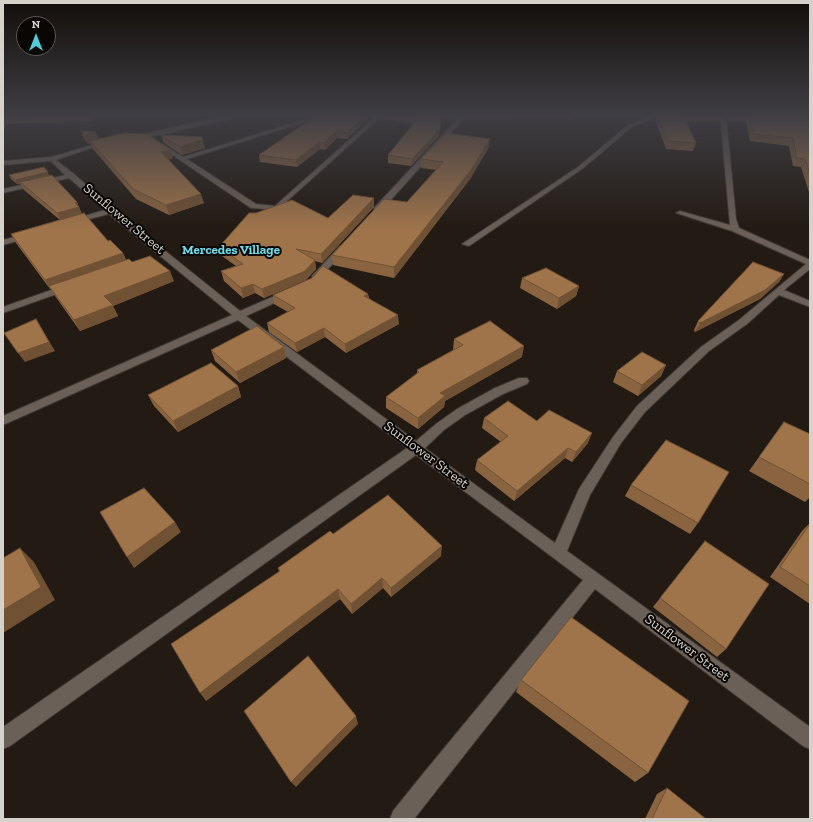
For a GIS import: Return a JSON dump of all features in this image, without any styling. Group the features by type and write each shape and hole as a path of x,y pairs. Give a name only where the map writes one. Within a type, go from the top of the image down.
{"street":[{"path":"3,163 52,159 70,153"},
{"path":"173,153 254,206 264,208 277,208 338,153"},
{"path":"182,159 200,153"},
{"path":"369,219 429,153"},
{"path":"466,244 580,168 597,153"},
{"path":"726,153 732,220 735,229"},
{"name":"Sunflower Street","path":"52,159 72,175 110,211 165,254 238,315 558,554 810,739"},
{"path":"3,191 72,175"},
{"path":"64,225 110,211"},
{"path":"558,554 584,493 617,440 641,409 705,349 743,322 778,290 810,264 735,229 680,213"},
{"path":"3,243 34,234"},
{"path":"310,283 348,242"},
{"path":"151,259 165,254"},
{"path":"3,310 77,284"},
{"path":"3,421 296,290"},
{"path":"778,290 810,304"},
{"path":"3,739 417,448 461,412 499,391 523,381"},
{"path":"402,819 429,782 594,579"}],"building":[{"path":"101,153 162,153 201,194 166,205 133,189"},
{"path":"261,153 304,153 296,160 259,155"},
{"path":"389,153 417,153 412,159 388,155"},
{"path":"426,153 481,153 471,170 394,267 332,255 384,199 407,202 443,162 421,159"},
{"path":"796,153 810,153 810,174 805,159 797,158"},
{"path":"44,167 48,172 15,180 9,175"},
{"path":"52,175 77,202 75,203 79,207 57,213 20,182"},
{"path":"353,195 374,198 321,254 296,249 315,260 305,271 262,289 253,284 241,288 221,271 243,264 219,247 249,213 256,213 292,200 328,218"},
{"path":"84,213 108,241 110,240 123,253 45,280 11,234"},
{"path":"150,256 170,271 104,296 113,305 74,320 49,286 129,259 132,262"},
{"path":"753,262 784,274 765,290 700,323 698,321"},
{"path":"323,266 368,294 364,296 398,315 345,344 324,328 295,343 267,323 295,308 273,295 312,278"},
{"path":"546,268 579,286 559,298 522,278"},
{"path":"36,319 49,342 18,353 4,333"},
{"path":"490,321 524,346 440,393 445,396 418,418 386,397 419,372 417,370 463,345 454,339"},
{"path":"257,326 284,347 236,372 211,350"},
{"path":"642,352 666,365 642,385 617,371"},
{"path":"211,363 238,386 173,421 148,395"},
{"path":"508,401 537,421 549,410 592,433 576,452 568,448 517,491 477,460 508,436 484,418"},
{"path":"784,422 810,434 810,484 759,457"},
{"path":"666,440 729,472 698,523 631,485"},
{"path":"144,488 175,522 127,557 100,512"},
{"path":"388,495 442,546 391,588 382,578 351,604 338,589 200,693 171,644 280,571 278,568 330,531 333,534"},
{"path":"810,524 810,586 780,567"},
{"path":"705,541 769,584 726,649 660,598"},
{"path":"20,548 41,587 3,610 3,558"},
{"path":"571,617 689,701 648,773 521,680"},
{"path":"308,656 356,716 291,782 244,711"},
{"path":"667,788 706,819 652,819"}],"district":[{"name":"Mercedes Village","path":"231,250"}]}
